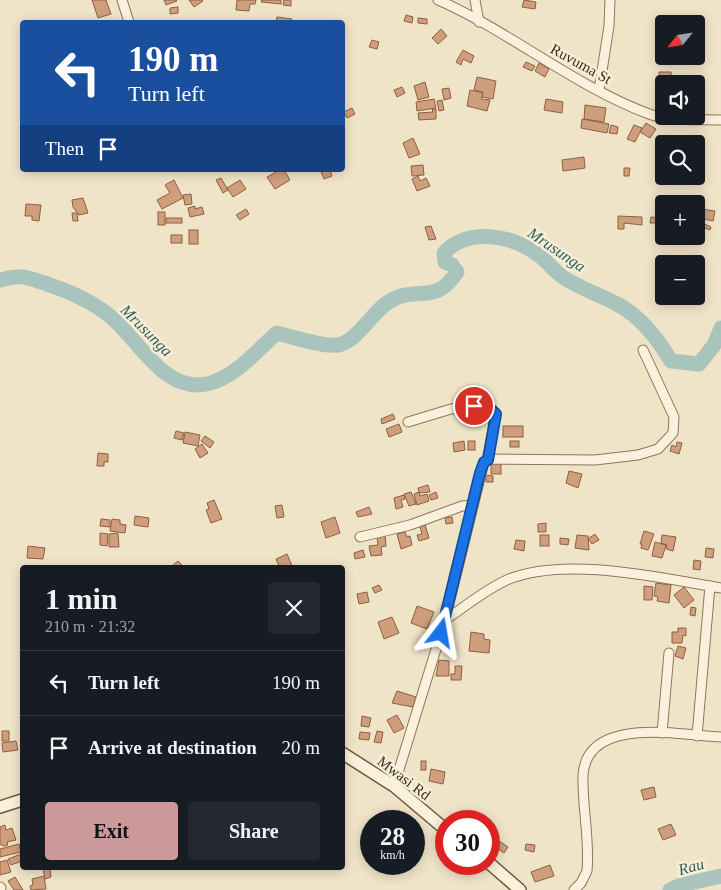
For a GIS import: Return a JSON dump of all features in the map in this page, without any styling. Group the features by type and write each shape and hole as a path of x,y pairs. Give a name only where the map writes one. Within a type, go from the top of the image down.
{"street":[{"path":"122,0 128,20"},
{"name":"Ruvuma St","path":"438,0 599,90 658,116 721,120"},
{"path":"476,0 479,22"},
{"path":"599,90 609,26 610,0"},
{"path":"488,460 595,460 638,455 658,449 673,433 674,417 644,350"},
{"path":"394,786 445,620 482,467 488,460 496,414 487,406 451,409 408,422"},
{"path":"360,537 410,525 456,508 472,505"},
{"path":"445,620 498,585 524,574 539,572 589,570 721,588"},
{"path":"698,736 710,586"},
{"path":"662,733 669,653"},
{"path":"574,890 585,877 588,858 583,776 586,758 595,747 621,734 662,733 721,737"},
{"name":"Mwasi Rd","path":"345,755 394,786 435,821"},
{"path":"0,807 20,801"},
{"path":"500,873 520,890"}],"building":[{"path":"92,0 106,0 111,14 98,18"},
{"path":"164,0 176,0 177,1 166,5"},
{"path":"189,0 202,0 203,1 194,7"},
{"path":"237,0 256,0 255,4 250,4 249,11 236,10"},
{"path":"262,0 281,0 281,4 261,2"},
{"path":"284,0 291,0 291,6 283,5"},
{"path":"524,0 536,2 535,9 522,7"},
{"path":"178,7 178,13 170,14 170,8"},
{"path":"406,15 413,17 412,23 404,21"},
{"path":"277,17 292,19 292,20 276,20"},
{"path":"418,18 427,19 427,24 418,23"},
{"path":"441,29 447,36 438,44 432,38"},
{"path":"372,40 379,42 377,49 369,47"},
{"path":"463,50 474,56 471,63 463,59 461,65 456,62"},
{"path":"526,62 535,66 532,71 523,67"},
{"path":"539,63 549,69 545,77 535,71"},
{"path":"659,72 671,72 671,75 659,75"},
{"path":"477,77 496,81 493,99 482,97 483,92 474,90"},
{"path":"425,82 429,97 418,100 414,86"},
{"path":"402,87 405,93 397,97 394,90"},
{"path":"449,88 451,98 444,100 442,89"},
{"path":"470,90 483,93 481,99 490,100 487,111 467,106"},
{"path":"434,99 436,108 417,111 416,102"},
{"path":"546,99 563,102 562,113 544,110"},
{"path":"442,100 444,110 439,111 437,101"},
{"path":"585,105 606,108 604,122 584,119"},
{"path":"352,108 355,114 347,118 345,112"},
{"path":"432,109 436,109 436,119 419,120 418,113 433,112"},
{"path":"582,119 609,124 607,133 581,128"},
{"path":"646,123 656,129 650,138 640,132"},
{"path":"611,125 618,127 617,134 609,133"},
{"path":"634,125 642,128 635,142 627,139"},
{"path":"413,138 420,154 409,158 403,143"},
{"path":"584,157 585,168 563,171 562,160"},
{"path":"423,165 424,175 412,176 411,166"},
{"path":"624,168 630,168 629,176 624,176"},
{"path":"276,172 285,172 290,180 275,189 267,177"},
{"path":"321,172 331,172 332,176 324,179"},
{"path":"418,176 420,181 426,178 430,186 417,191 412,179"},
{"path":"221,178 228,190 223,193 216,180"},
{"path":"174,180 183,198 162,209 157,200 170,193 165,185"},
{"path":"240,180 246,189 233,197 227,188"},
{"path":"191,194 192,204 185,205 183,195"},
{"path":"83,198 88,213 79,215 73,207 72,200"},
{"path":"26,204 41,205 39,221 32,220 32,216 25,216"},
{"path":"195,206 195,209 202,207 204,214 190,217 188,208"},
{"path":"246,209 249,214 240,220 236,215"},
{"path":"705,210 715,211 713,221 705,219"},
{"path":"158,212 165,212 165,225 158,225"},
{"path":"72,213 77,213 78,221 73,221"},
{"path":"618,216 642,217 642,225 624,223 624,229 618,229"},
{"path":"651,217 655,218 655,223 650,223"},
{"path":"166,218 182,218 182,223 166,223"},
{"path":"705,224 711,227 710,230 705,228"},
{"path":"431,226 436,239 429,240 425,227"},
{"path":"189,230 198,230 198,244 189,244"},
{"path":"171,235 182,235 182,243 171,243"},
{"path":"393,414 395,419 382,424 381,419"},
{"path":"399,424 402,432 389,437 386,429"},
{"path":"503,426 523,426 523,437 503,437"},
{"path":"176,431 184,433 182,440 174,438"},
{"path":"185,432 200,435 198,446 183,443"},
{"path":"205,436 214,442 210,448 201,441"},
{"path":"464,441 465,450 454,452 453,443"},
{"path":"468,441 475,441 475,450 468,450"},
{"path":"510,441 519,441 519,447 510,447"},
{"path":"677,442 682,443 679,454 670,451 672,445 676,447"},
{"path":"202,444 208,453 200,458 195,449"},
{"path":"98,453 108,454 108,462 104,462 104,466 97,466"},
{"path":"491,462 501,462 501,474 491,474"},
{"path":"569,471 582,474 578,488 566,483"},
{"path":"486,475 493,476 493,482 486,482"},
{"path":"428,485 430,492 419,493 418,488"},
{"path":"411,492 416,504 409,506 404,494"},
{"path":"419,492 420,496 427,494 429,501 417,505 414,494"},
{"path":"436,492 438,498 431,500 429,495"},
{"path":"404,495 405,499 401,500 403,507 396,509 394,498"},
{"path":"214,500 222,519 211,523 206,510 209,509 207,503"},
{"path":"282,505 284,517 277,518 275,506"},
{"path":"369,507 372,514 358,517 356,512"},
{"path":"135,516 149,518 148,527 134,525"},
{"path":"335,517 340,533 326,538 321,522"},
{"path":"452,517 453,523 446,524 445,518"},
{"path":"101,519 110,520 110,527 100,526"},
{"path":"112,519 120,520 120,524 126,525 125,533 110,531"},
{"path":"546,523 546,532 538,532 538,524"},
{"path":"425,525 429,538 419,541 417,535 422,534 420,527"},
{"path":"644,531 654,534 648,550 641,548 642,544 640,544"},
{"path":"405,532 407,537 410,536 412,545 401,549 397,534"},
{"path":"100,533 108,534 107,546 100,545"},
{"path":"118,533 119,547 109,547 109,534"},
{"path":"595,534 599,540 592,544 588,539"},
{"path":"540,535 549,535 549,546 540,546"},
{"path":"577,535 588,536 589,550 575,548"},
{"path":"662,535 676,537 673,551 666,549 667,545 661,543"},
{"path":"385,536 386,546 381,547 382,555 371,556 369,546 378,545 377,537"},
{"path":"560,538 569,539 568,545 560,544"},
{"path":"516,540 525,541 524,551 514,549"},
{"path":"655,542 666,545 662,558 652,556"},
{"path":"28,546 45,548 43,559 27,558"},
{"path":"706,548 714,549 713,558 705,557"},
{"path":"363,550 365,557 355,559 354,553"},
{"path":"287,554 292,565 279,565 276,559"},
{"path":"694,560 701,561 700,570 693,569"},
{"path":"178,561 182,565 173,565"},
{"path":"656,583 671,585 669,603 657,601 658,597 654,596"},
{"path":"379,585 382,590 375,593 372,588"},
{"path":"644,586 653,587 652,600 644,600"},
{"path":"684,587 694,600 684,608 674,595"},
{"path":"367,592 369,602 359,604 357,594"},
{"path":"417,606 434,612 427,629 411,623"},
{"path":"691,607 696,608 695,616 690,615"},
{"path":"392,617 399,633 384,639 378,622"},
{"path":"678,628 686,628 686,636 683,635 682,643 672,643 672,632 678,632"},
{"path":"471,632 484,634 484,639 490,640 489,653 469,651"},
{"path":"678,646 686,648 683,659 675,656"},
{"path":"439,660 449,661 449,676 436,676"},
{"path":"455,666 462,666 461,680 451,680 451,674 455,674"},
{"path":"397,691 416,697 413,707 392,703"},
{"path":"397,715 404,728 394,733 387,720"},
{"path":"362,716 371,718 369,727 361,726"},
{"path":"2,731 9,731 9,741 2,741"},
{"path":"377,731 383,732 381,743 374,742"},
{"path":"360,732 370,733 369,740 359,739"},
{"path":"16,741 18,750 3,752 2,743"},
{"path":"421,761 426,761 426,770 421,770"},
{"path":"431,769 445,772 443,784 429,781"},
{"path":"654,787 656,797 644,800 641,790"},
{"path":"671,824 676,835 663,840 658,829"},
{"path":"5,825 6,830 12,828 16,840 7,842 8,845 3,846 0,844 0,827"},
{"path":"500,842 508,847 504,853 500,850"},
{"path":"19,844 20,852 0,857 0,849"},
{"path":"526,844 535,845 534,852 525,850"},
{"path":"20,854 20,862 11,865 8,859"},
{"path":"7,860 11,872 0,875 0,862"},
{"path":"550,865 554,876 535,882 531,872"},
{"path":"43,870 50,870 51,877 45,879"},
{"path":"44,876 46,889 31,890 30,886 33,885 32,879"},
{"path":"15,877 23,890 14,890 8,881"}],"waterway":[{"name":"Mrusunga","path":"0,280 14,277 29,278 64,290 89,302 111,317 165,373 178,381 192,385 207,384 227,376 245,363 277,333 324,345 345,343 381,308 397,297 432,292 449,283 457,272 452,265 445,262 444,253 454,245 477,237 502,238 527,247 541,257 558,274 625,309 648,329 671,361 699,364 714,345 721,328"},
{"name":"Rau","path":"670,890 681,885 721,876"}],"route":[{"path":"441,633 480,473 484,462 488,460 496,414 493,409 487,406 474,406"}]}
